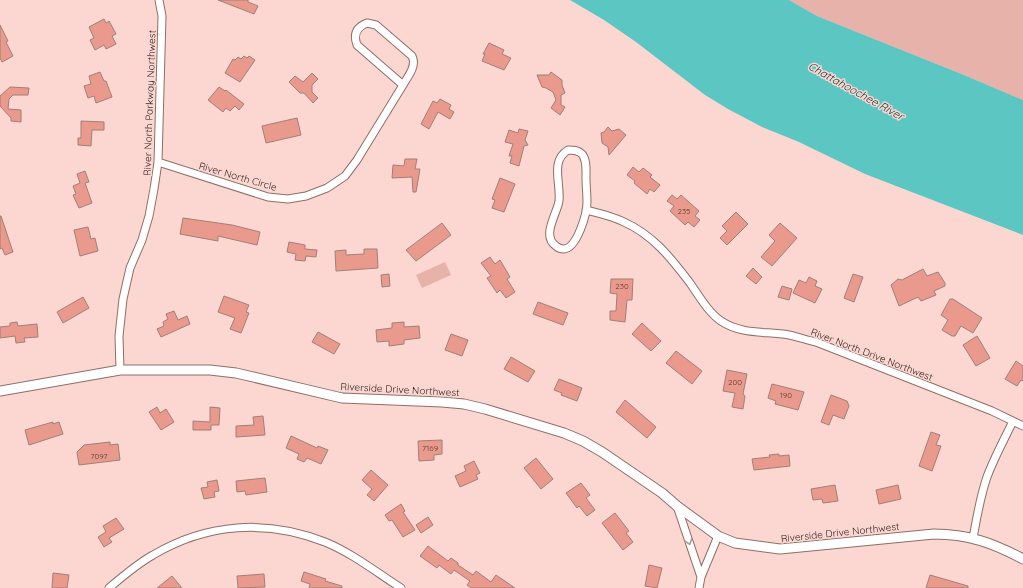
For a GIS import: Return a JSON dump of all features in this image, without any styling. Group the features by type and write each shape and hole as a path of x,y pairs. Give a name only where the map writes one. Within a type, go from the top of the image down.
{"street":[{"name":"River North Parkway Northwest","path":"120,370 119,336 123,299 130,268 142,240 149,216 158,162 162,16 159,0"},
{"name":"River North Circle","path":"158,162 268,196 288,199 306,196 327,188 345,176 357,160 403,85 414,66 412,56 376,25 367,23 360,26 355,35 357,45 403,85"},
{"path":"568,150 579,152 585,160 586,210 577,239 572,246 565,249 558,248 553,244 549,232 559,201 558,161 562,154 568,150"},
{"name":"River North Drive Northwest","path":"586,210 623,221 651,238 670,256 711,312 730,326 747,332 789,335 816,342 992,411 1023,426"},
{"name":"Riverside Drive Northwest","path":"0,391 120,370 179,369 236,373 342,398 464,404 564,433 583,441 662,492 677,506 718,536 735,543 780,549 934,534 953,534 974,538 989,543 1023,559"},
{"path":"974,538 979,507 987,478 999,448 1013,421"},
{"path":"677,506 701,577"},
{"path":"109,588 133,568 152,555 175,543 199,534 225,529 248,527 275,529 298,533 326,543 350,555 401,588"},
{"path":"699,588 701,577 718,536"}],"shaded area":[{"path":"789,0 1023,0 1023,100 817,16"},
{"path":"445,262 451,275 422,288 416,275"}],"water":[{"name":"Chattahoochee River","path":"570,0 789,0 817,16 1023,100 1023,235 865,174 799,142 762,127 705,95 636,42 604,20"}],"building":[{"path":"218,0 248,0 248,2 258,6 254,14"},
{"path":"104,19 106,23 109,21 116,34 112,36 116,44 106,49 104,45 95,50 90,40 94,38 89,27"},
{"path":"0,25 13,56 2,62 0,58"},
{"path":"489,43 504,50 502,54 511,58 504,70 482,61 485,54 483,54"},
{"path":"244,56 247,58 249,56 255,60 240,82 225,73 233,59 235,60 238,57 241,59"},
{"path":"100,72 104,81 106,81 112,97 96,103 94,96 88,98 84,86 91,84 89,76"},
{"path":"551,72 562,80 565,93 561,95 561,105 565,107 560,115 551,108 556,100 553,92 542,87 537,75 549,75"},
{"path":"312,73 318,79 312,85 312,92 318,98 313,103 304,93 300,93 289,82 295,76 303,82"},
{"path":"10,87 29,88 28,95 13,95 9,99 8,109 21,110 21,122 11,121 11,118 0,106 0,96"},
{"path":"219,87 225,91 226,90 244,104 239,110 235,106 230,111 226,108 223,112 208,100"},
{"path":"440,99 451,105 449,109 454,112 450,119 438,112 429,129 421,124 433,101 437,103"},
{"path":"297,118 301,135 266,143 262,126"},
{"path":"81,121 104,122 104,130 92,130 91,146 78,145 78,138 81,138"},
{"path":"608,127 612,131 619,129 626,135 609,155 608,147 602,143 601,133"},
{"path":"519,129 528,131 525,140 528,145 524,146 519,166 510,163 512,156 509,156 513,144 505,142 509,130 518,133"},
{"path":"405,159 417,159 415,169 420,169 416,192 413,192 412,177 392,178 393,165 404,166"},
{"path":"633,167 639,172 643,168 652,175 650,177 660,185 654,192 650,189 647,194 627,175"},
{"path":"85,171 89,182 85,183 92,203 79,208 73,195 76,194 73,186 80,183 77,174"},
{"path":"500,178 515,184 504,212 492,208 495,200 492,199"},
{"path":"672,195 677,199 681,195 699,211 695,216 700,220 694,227 688,222 685,225 670,211 674,206 667,201"},
{"path":"736,212 748,224 727,245 720,238 727,231 722,226"},
{"path":"0,216 13,252 5,255 2,248 0,249"},
{"path":"183,218 232,225 260,232 257,245 218,236 218,241 180,234"},
{"path":"442,223 451,235 416,261 406,250"},
{"path":"780,223 797,238 772,266 761,257 775,241 769,235"},
{"path":"88,227 91,239 95,238 98,251 80,256 74,230"},
{"path":"289,242 305,245 305,249 317,250 316,257 306,256 305,261 295,260 296,254 287,252"},
{"path":"364,249 377,249 378,268 336,271 335,251 346,250 346,255 364,254"},
{"path":"490,257 495,264 500,260 510,277 507,279 515,292 506,298 500,290 497,293 487,278 491,276 481,263"},
{"path":"753,268 762,277 756,284 746,276"},
{"path":"923,269 927,276 938,272 945,283 945,286 934,291 936,295 921,301 918,297 899,306 891,285 898,279 902,280"},
{"path":"389,274 390,286 382,287 381,275"},
{"path":"853,274 863,277 854,302 844,298"},
{"path":"809,277 817,281 815,286 822,289 815,303 793,293 799,280 806,283"},
{"path":"611,279 633,279 632,300 627,300 625,322 610,320 610,311 616,311 617,294 610,293"},
{"path":"782,286 792,289 789,300 778,297"},
{"path":"224,296 249,305 246,312 249,313 241,333 230,329 235,318 218,312"},
{"path":"83,297 89,308 63,323 57,312"},
{"path":"950,299 953,299 982,318 973,333 961,326 955,336 952,336 942,330 948,320 941,315"},
{"path":"538,302 568,313 563,325 533,314"},
{"path":"174,311 178,320 187,316 190,324 161,337 157,329 164,326 163,322 168,319 166,314"},
{"path":"17,322 18,326 37,324 38,337 24,338 25,342 16,343 15,336 0,338 0,327 10,326 10,323"},
{"path":"404,322 404,327 419,326 420,338 404,340 404,344 389,346 389,341 377,342 376,330 392,328 392,323"},
{"path":"642,323 661,341 651,351 632,334"},
{"path":"318,332 340,344 334,354 312,342"},
{"path":"451,334 468,340 462,356 445,350"},
{"path":"977,336 990,358 976,366 963,345"},
{"path":"676,351 702,371 692,384 666,363"},
{"path":"511,357 535,371 528,382 504,369"},
{"path":"1016,361 1023,366 1023,381 1021,380 1017,386 1005,379"},
{"path":"727,370 747,374 743,394 745,396 743,409 732,407 735,393 723,391"},
{"path":"559,379 582,388 577,401 561,395 562,393 554,390"},
{"path":"772,384 804,392 798,410 775,404 776,401 768,398"},
{"path":"831,395 847,401 849,406 844,419 833,415 829,425 821,422"},
{"path":"625,400 656,427 647,438 616,412"},
{"path":"157,407 160,413 166,409 174,422 161,430 149,412"},
{"path":"210,407 220,408 219,425 211,425 211,430 193,430 193,421 210,422"},
{"path":"263,416 265,435 236,437 236,426 254,425 253,417"},
{"path":"53,422 53,424 59,422 63,434 29,445 25,430"},
{"path":"931,432 940,435 936,445 941,446 932,471 919,466"},
{"path":"291,436 317,448 318,446 328,450 321,464 307,458 304,462 297,459 299,454 286,448"},
{"path":"442,440 442,454 434,455 434,460 419,461 418,441"},
{"path":"110,442 110,445 118,444 120,460 79,465 77,452 84,445"},
{"path":"779,454 779,456 789,455 790,466 754,470 752,459 770,457 769,455"},
{"path":"536,458 553,479 541,489 524,468"},
{"path":"474,461 480,473 476,475 478,479 460,487 455,476 466,471 464,466"},
{"path":"371,470 388,485 374,501 367,495 372,489 362,480"},
{"path":"265,478 267,492 246,495 245,491 237,492 236,481"},
{"path":"217,480 219,491 214,492 215,497 204,499 201,488 208,487 207,482"},
{"path":"581,483 590,495 586,498 595,510 587,516 579,506 577,508 566,493"},
{"path":"835,485 838,501 823,503 822,499 813,500 811,489"},
{"path":"898,485 901,499 879,504 876,490"},
{"path":"401,504 405,511 403,512 415,530 403,537 392,520 389,521 385,515"},
{"path":"615,513 629,531 626,533 633,542 623,550 602,523"},
{"path":"428,517 433,525 421,533 416,525"},
{"path":"116,518 124,529 109,538 112,542 104,547 98,537 106,532 103,526"},
{"path":"428,546 448,561 451,558 458,563 458,565 473,575 476,571 491,582 496,575 515,588 471,588 467,585 470,581 454,570 451,574 439,565 437,568 420,556"},
{"path":"649,565 662,568 657,588 645,586"},
{"path":"304,572 326,579 325,581 342,586 342,588 309,588 310,584 301,581"},
{"path":"53,573 69,575 67,588 52,588"},
{"path":"264,574 265,587 238,588 237,576"},
{"path":"930,575 968,586 968,588 926,588"},
{"path":"172,576 182,588 157,588"}]}
